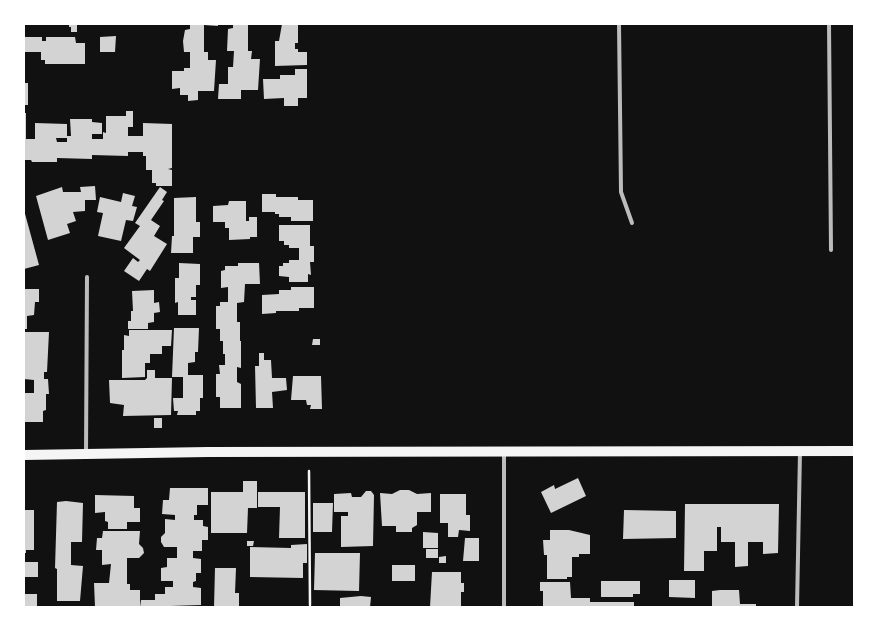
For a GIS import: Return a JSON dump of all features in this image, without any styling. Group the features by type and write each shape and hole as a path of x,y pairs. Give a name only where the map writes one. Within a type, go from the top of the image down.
{"main road":[{"path":"24,456 208,452 854,451"}],"street":[{"path":"619,24 622,192 632,223"},
{"path":"829,24 831,250"},
{"path":"86,454 87,277"},
{"path":"797,607 800,451"},
{"path":"504,452 504,607"}],"path":[{"path":"310,471 310,604"}],"building":[{"path":"69,24 77,24 77,32 71,32 71,27 69,27"},
{"path":"190,24 218,24 218,26 204,25 204,52 208,52 208,60 216,60 214,91 198,91 198,100 188,101 188,95 180,95 180,88 172,89 172,71 184,71 184,68 190,68 190,52 184,52 183,41 185,30 190,29"},
{"path":"233,24 248,24 248,51 252,51 251,59 260,59 258,90 241,90 241,99 218,99 219,84 228,84 228,67 233,67 234,51 227,51 228,29 233,28"},
{"path":"282,24 298,24 298,43 295,43 295,49 298,49 298,52 307,52 307,65 275,66 275,41 279,41"},
{"path":"116,36 115,52 100,52 100,37"},
{"path":"24,37 42,37 42,41 46,41 46,37 75,37 76,43 85,43 85,64 45,64 45,60 41,60 41,52 24,52"},
{"path":"295,69 307,69 307,98 298,98 298,106 284,106 284,98 264,99 263,79 280,79 280,75 295,75"},
{"path":"24,83 28,83 28,105 24,105"},
{"path":"126,111 133,111 133,127 128,127 128,136 143,136 143,123 172,124 172,168 168,169 172,170 172,186 156,186 156,183 152,183 152,170 146,170 146,156 143,156 143,152 128,152 128,156 92,155 92,159 57,158 57,162 32,162 31,160 25,160 24,165 24,113 26,113 26,139 35,139 35,123 67,124 67,136 71,136 70,119 92,119 92,122 102,123 102,134 92,134 92,139 103,139 103,132 106,133 106,116 126,116","holes":["56,138 67,138 67,142 57,142"]},
{"path":"95,186 96,200 85,200 85,211 73,212 76,221 67,224 70,233 48,240 36,196 62,187 63,192 81,192 80,187"},
{"path":"160,187 167,192 162,200 164,201 151,220 160,226 154,236 167,244 150,271 147,269 139,281 124,271 133,258 138,262 140,260 124,248 140,226 135,223"},
{"path":"123,193 135,196 132,206 137,207 133,221 126,220 121,241 98,236 103,213 97,212 100,197 121,202"},
{"path":"262,194 276,194 276,197 298,197 298,200 313,200 313,221 291,221 291,217 279,217 279,214 275,214 275,212 262,212"},
{"path":"196,197 196,222 200,222 200,237 193,237 193,253 171,253 172,236 174,236 174,198"},
{"path":"229,201 246,201 246,221 249,221 249,217 257,217 257,237 250,237 250,239 229,240 229,228 225,228 225,222 213,222 213,206 228,205"},
{"path":"24,210 39,265 24,269"},
{"path":"279,225 310,225 310,246 314,246 314,262 310,262 311,275 308,274 308,282 289,282 289,277 279,276 279,266 283,266 283,263 289,263 289,260 299,260 299,248 289,248 289,245 284,245 284,241 279,241"},
{"path":"179,263 200,264 200,285 196,285 196,297 191,297 191,300 196,300 196,315 178,315 178,302 175,303 175,278 179,278"},
{"path":"238,263 259,263 260,284 245,284 244,302 237,303 237,322 240,322 241,368 237,367 237,382 241,384 241,408 220,408 220,397 216,397 216,374 220,374 219,365 225,365 225,354 223,354 223,341 220,341 220,329 216,329 216,306 220,306 220,302 228,302 228,287 221,288 221,271 225,270 225,266 238,266"},
{"path":"291,287 314,287 314,308 299,308 299,311 276,311 276,313 262,314 262,295 279,294 279,290 291,290"},
{"path":"24,289 39,289 39,302 35,302 34,315 27,316 27,329 24,329"},
{"path":"154,290 154,303 159,302 160,312 154,313 154,322 148,323 148,329 128,329 128,321 131,321 131,311 133,311 132,291"},
{"path":"174,328 199,328 198,352 195,352 195,362 188,363 188,375 203,375 203,398 200,398 200,411 196,411 196,415 177,415 178,411 174,411 173,398 183,398 183,377 172,377"},
{"path":"129,330 172,330 171,346 162,346 162,354 150,354 150,363 145,363 145,377 122,378 122,350 124,350 124,335 129,336"},
{"path":"25,332 49,332 47,372 44,372 44,379 48,379 49,394 46,394 46,410 43,411 43,422 24,422 24,393 34,393 34,380 24,379"},
{"path":"313,339 320,339 320,345 312,345"},
{"path":"259,353 264,353 264,360 271,360 272,378 286,378 287,390 272,392 273,408 256,408 255,366 259,366"},
{"path":"147,370 155,370 155,378 172,378 171,415 123,416 124,405 110,403 109,380 145,380 147,378"},
{"path":"293,376 321,376 322,409 310,409 311,405 307,405 306,400 291,400"},
{"path":"154,418 162,418 162,428 154,428"},
{"path":"578,478 586,496 551,513 541,492 554,485 555,489"},
{"path":"243,481 257,481 257,508 248,508 247,533 211,533 211,492 243,492"},
{"path":"170,488 208,488 208,505 197,505 197,515 194,515 194,520 203,520 203,526 208,527 208,540 202,540 202,551 193,551 193,558 201,559 201,573 196,573 196,581 193,582 193,587 201,588 201,605 140,607 141,600 155,600 155,594 165,594 165,587 173,587 173,581 161,581 161,568 167,567 167,558 177,558 177,547 164,547 161,542 161,537 165,533 165,519 175,520 175,515 162,514 163,500 169,500"},
{"path":"400,490 409,490 417,494 431,493 431,512 417,512 417,525 412,528 412,532 396,532 396,526 382,526 380,493 392,494"},
{"path":"366,491 371,491 374,495 373,546 341,547 341,516 348,516 348,512 334,512 334,494 351,493 352,497 361,497"},
{"path":"258,492 305,492 305,538 279,538 280,507 258,507"},
{"path":"440,494 466,494 466,515 470,515 470,531 459,530 458,537 448,537 448,523 440,523"},
{"path":"95,495 134,496 134,508 140,508 140,522 127,522 127,529 108,529 108,522 105,521 105,512 95,513"},
{"path":"66,501 83,503 82,542 71,542 71,565 83,566 80,601 57,601 57,569 55,568 57,502"},
{"path":"313,503 333,503 332,532 313,532"},
{"path":"685,504 779,504 778,553 763,554 763,542 748,542 748,566 735,567 735,542 721,542 721,527 717,527 717,551 704,551 704,571 684,571"},
{"path":"24,510 34,510 34,550 26,550 26,553 24,553"},
{"path":"624,510 676,511 676,538 623,539"},
{"path":"550,530 569,530 590,535 590,554 579,554 579,557 572,557 572,577 567,577 567,579 547,579 547,555 544,555 543,540 550,540"},
{"path":"103,531 140,531 139,544 143,548 144,553 139,558 127,558 127,584 130,584 130,590 140,590 140,607 95,607 94,583 109,583 111,564 102,565 102,550 96,550 97,538 102,538"},
{"path":"423,532 438,533 438,548 423,548"},
{"path":"465,538 479,538 479,561 463,561"},
{"path":"247,541 254,541 253,546 247,546"},
{"path":"307,544 307,563 303,563 303,578 250,577 250,547 291,548 291,545"},
{"path":"426,549 438,549 438,558 426,558"},
{"path":"315,553 360,553 359,591 314,590"},
{"path":"446,556 446,563 439,563 439,557"},
{"path":"24,562 38,562 38,577 24,577"},
{"path":"392,565 415,565 415,581 392,581"},
{"path":"215,568 236,568 235,593 239,593 239,607 214,607"},
{"path":"432,572 461,572 461,583 464,583 464,592 461,592 461,607 430,607"},
{"path":"669,580 695,580 695,598 669,597"},
{"path":"601,581 640,581 640,594 633,594 633,597 601,597"},
{"path":"540,582 570,582 571,598 590,598 590,602 634,602 634,607 543,607 543,591 540,591"},
{"path":"739,590 740,604 756,604 756,607 712,607 712,591"},
{"path":"24,594 37,594 37,607 24,607"},
{"path":"361,596 371,597 370,607 340,607 340,598"}]}
